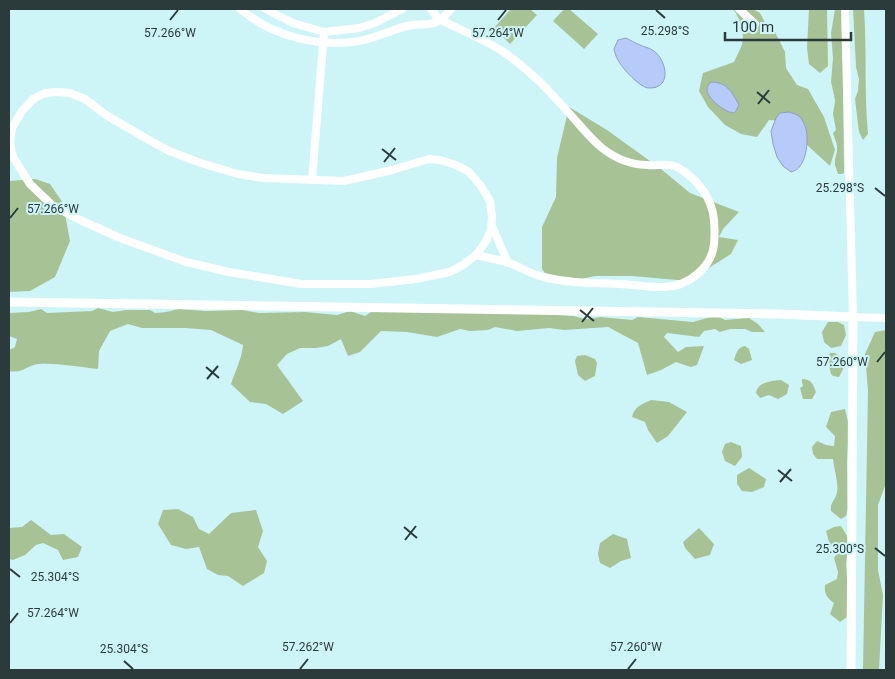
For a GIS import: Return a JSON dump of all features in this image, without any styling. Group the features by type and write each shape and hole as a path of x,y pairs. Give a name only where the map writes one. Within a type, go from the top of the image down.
{"street":[{"path":"240,9 248,16 283,34 302,39 345,43 361,41 407,26 432,24 441,20 450,10"},
{"path":"265,9 293,24 324,32 359,28 375,23 402,9"},
{"path":"432,9 441,20 501,50 512,58 540,83 589,136 611,154 636,164 674,166 698,183 713,208 715,220 714,245 712,256 707,265 685,282 666,288 627,284 586,283 543,277 508,263 476,255"},
{"path":"739,9 755,24"},
{"path":"845,9 852,317 851,670"},
{"path":"312,180 324,32"},
{"path":"57,92 70,93 85,100 147,140 169,151 238,174 262,178 344,181 429,160 440,160 469,172 481,186 490,201 492,225 486,241 476,255 450,272 371,284 301,284 229,272 186,262 120,238 53,206 30,184 13,157 10,143 12,128 22,111 33,99 45,93 57,92"},
{"path":"492,225 508,263"},
{"path":"9,302 767,314 886,318"}],"green space":[{"path":"511,9 530,9 537,15 510,44 494,28"},
{"path":"564,9 569,9 598,34 584,49 553,21"},
{"path":"733,9 753,9 760,13 767,26 775,32 785,52 786,68 797,85 808,89 824,117 835,150 830,166 781,121 769,120 757,137 741,134 725,125 708,107 699,91 703,73 734,62 742,43 741,27"},
{"path":"809,9 827,9 828,66 820,73 809,64 807,48"},
{"path":"835,9 842,9 844,173 842,174 838,174 835,165 837,145 833,133 836,130 833,114 835,101 831,82 833,58 831,33"},
{"path":"853,9 864,9 868,134 863,140 859,132 855,99 859,79 856,67"},
{"path":"569,107 607,130 661,169 690,193 739,212 723,229 719,237 738,240 731,254 688,281 632,276 595,276 573,281 550,280 542,269 542,227 556,197 557,158"},
{"path":"35,179 50,184 63,203 70,241 55,277 30,291 9,292 9,181"},
{"path":"98,308 113,312 150,310 155,313 179,309 205,311 242,310 259,313 305,312 337,315 350,311 365,316 371,312 380,311 542,314 573,316 586,319 601,317 632,320 638,317 693,322 710,317 719,317 725,320 749,318 765,332 730,329 720,332 715,329 704,331 699,337 667,333 664,337 678,352 686,347 704,346 697,365 691,367 676,362 647,375 638,343 608,327 564,330 549,328 517,331 495,327 488,330 470,331 460,329 437,337 407,332 381,331 360,352 348,356 341,339 328,346 300,348 287,354 277,365 303,401 283,414 266,404 250,402 231,384 240,360 243,345 211,330 142,328 128,324 110,331 99,351 98,369 39,364 14,372 9,371 9,350 15,347 17,339 9,336 9,313 41,309 47,313 92,311"},
{"path":"828,322 838,322 844,325 846,335 841,346 831,348 824,342 822,332"},
{"path":"886,330 886,483 878,505 878,570 883,595 879,670 863,670 868,391 865,354 875,332"},
{"path":"745,346 749,349 752,360 741,364 734,360 739,349"},
{"path":"830,353 835,353 842,358 845,365 839,377 831,374 828,360"},
{"path":"585,355 595,359 597,363 595,376 585,381 578,375 575,361 577,356"},
{"path":"802,379 810,381 814,387 816,392 812,399 803,399 800,388 803,386"},
{"path":"781,380 789,385 787,394 778,399 769,395 760,398 756,393 762,384"},
{"path":"651,400 669,402 687,412 668,436 657,443 645,422 632,417 637,408"},
{"path":"845,409 849,426 847,464 848,509 846,516 841,519 831,511 831,505 837,489 833,459 817,459 813,454 812,447 817,441 834,446 835,436 826,427 831,412"},
{"path":"731,442 741,446 742,457 735,466 725,461 722,452 725,444"},
{"path":"749,468 766,479 764,487 752,492 742,491 737,484 737,475"},
{"path":"178,509 193,517 199,529 209,534 231,513 256,510 263,531 258,547 267,561 264,573 243,586 228,576 218,575 207,569 199,547 186,549 171,545 158,524 163,510"},
{"path":"31,520 51,535 64,534 82,547 78,557 63,560 58,550 43,543 36,545 25,555 13,560 9,559 9,528 22,527"},
{"path":"841,526 849,539 846,564 849,610 846,618 840,622 830,614 834,603 826,596 825,585 837,579 838,572 834,558 838,552 829,542 826,531"},
{"path":"699,528 714,544 710,555 695,559 685,548 683,542"},
{"path":"613,534 627,539 631,558 621,561 610,568 600,563 598,554 600,543"}],"water":[{"path":"626,38 652,50 662,61 665,74 661,84 656,87 645,87 623,68 614,49 618,40"},
{"path":"711,82 717,82 725,86 731,92 739,105 734,113 722,108 710,97 707,89"},
{"path":"789,112 801,118 805,124 807,136 803,162 797,169 791,172 783,166 777,157 771,131 780,113"}]}
